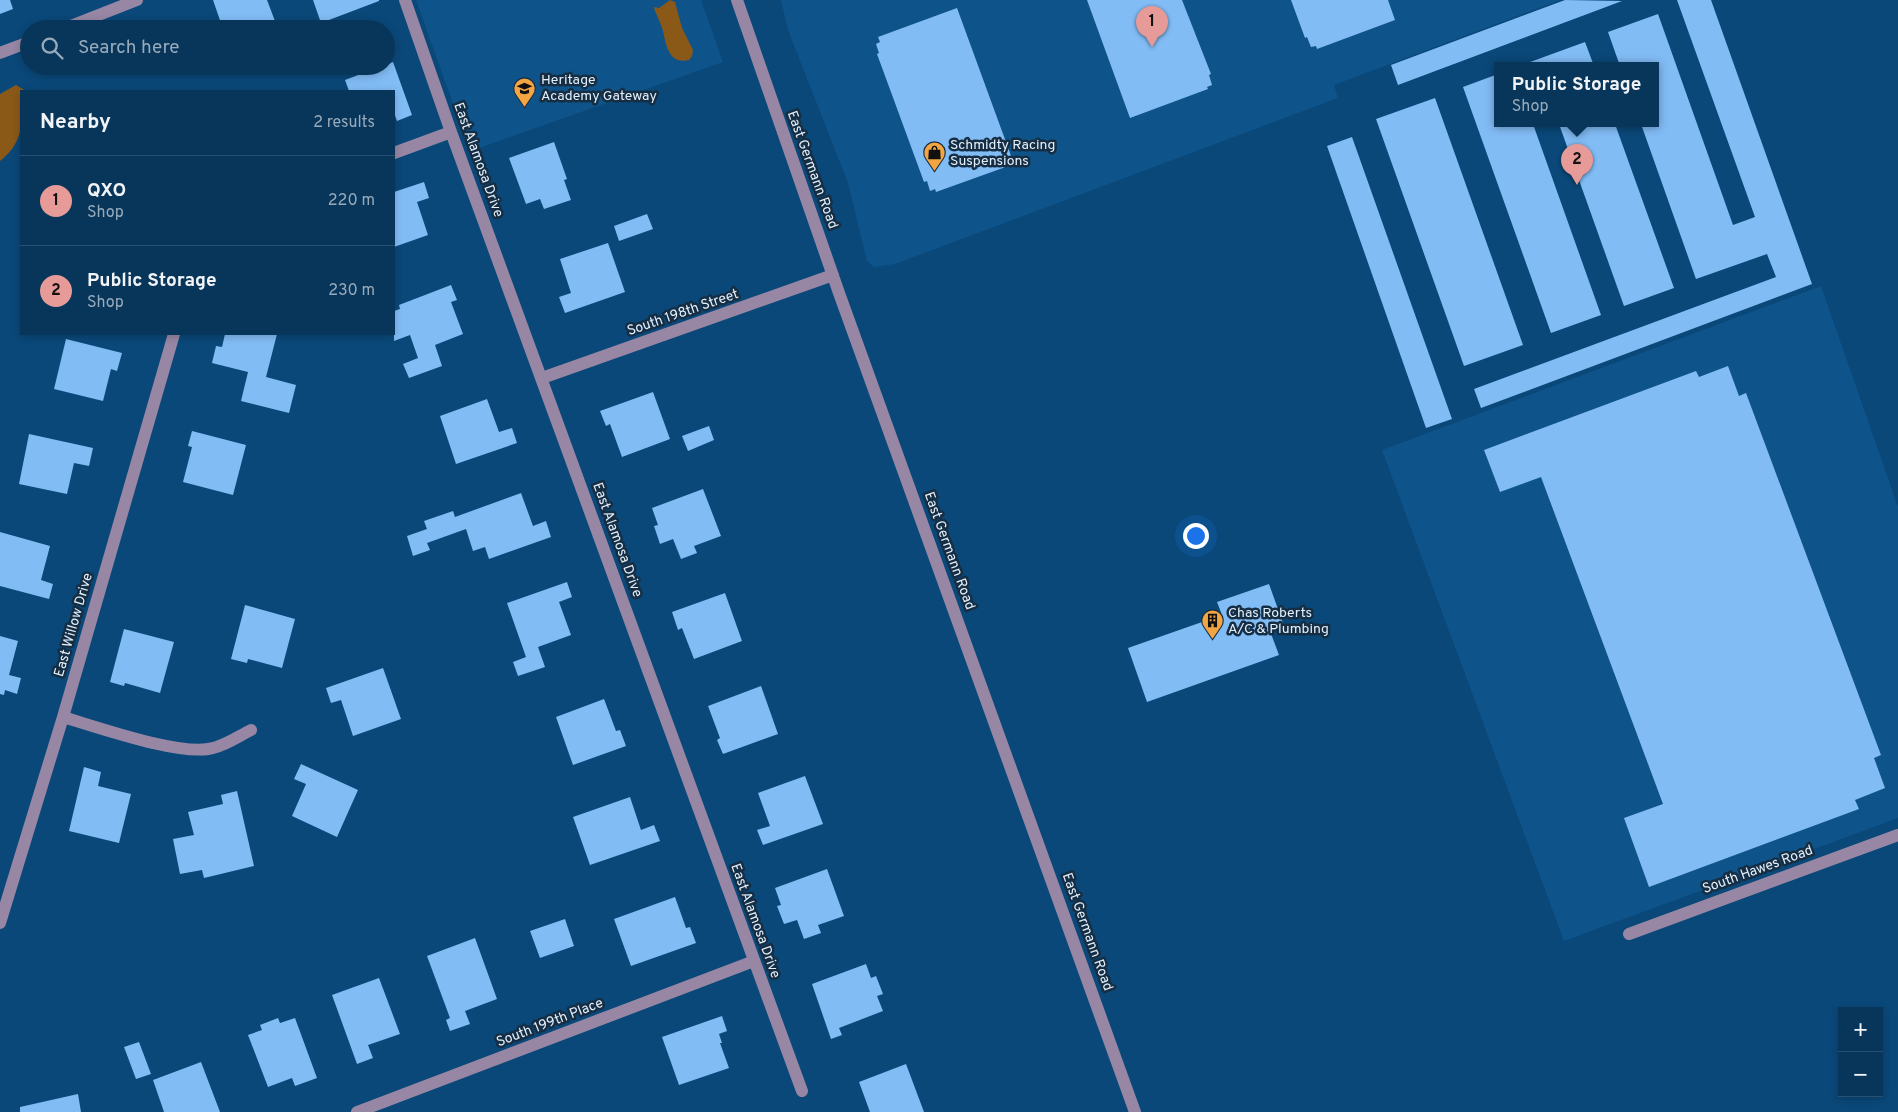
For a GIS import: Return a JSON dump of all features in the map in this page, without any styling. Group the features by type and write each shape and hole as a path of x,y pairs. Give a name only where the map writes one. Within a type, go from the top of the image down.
{"street":[{"path":"86,20 137,0"},
{"name":"East Alamosa Drive","path":"406,0 452,132 802,1091"},
{"name":"East Germann Road","path":"737,0 834,276 1135,1112"},
{"path":"0,53 20,45"},
{"path":"395,152 452,132"},
{"name":"South 198th Street","path":"542,378 834,276"},
{"name":"East Willow Drive","path":"0,923 63,717 174,335"},
{"path":"63,717 168,747 193,749 212,749 251,730"},
{"name":"South Hawes Road","path":"1629,934 1898,835"},
{"name":"South 199th Place","path":"357,1112 754,961"}],"shaded area":[{"name":"Heritage Academy Gateway","path":"416,0 701,0 723,62 470,151"},
{"path":"670,0 675,2 682,28 693,50 689,60 677,60 670,53 655,11 654,7 659,8"},
{"path":"781,0 1560,0 1334,85 1338,98 895,264 874,267 867,261 848,183 788,30"},
{"path":"16,85 24,90 20,90 20,130 18,138 14,146 0,161 0,94"},
{"path":"1821,286 1898,507 1898,818 1564,941 1382,450"}],"building":[{"path":"0,0 10,0 13,9 0,14"},
{"path":"213,0 267,0 275,20 220,20"},
{"path":"313,0 379,0 329,20 320,20"},
{"path":"1087,0 1182,0 1211,74 1209,75 1212,85 1207,87 1208,89 1130,118"},
{"path":"1291,0 1388,0 1395,20 1317,49 1316,46 1311,47 1307,37 1305,38"},
{"path":"1565,0 1622,1 1398,85 1391,65"},
{"path":"1677,0 1711,0 1812,284 1481,408 1474,389 1776,277 1767,254 1696,279 1642,127 1659,127 1659,62 1619,62 1608,32 1658,14 1733,225 1755,217"},
{"path":"957,8 1014,164 936,192 935,189 930,191 927,181 924,182 877,54 879,53 876,44 880,42 878,37"},
{"path":"1585,42 1592,62 1530,62"},
{"path":"395,68 412,115 397,121 395,116 395,90 349,90 345,80 358,75 395,75"},
{"path":"1494,75 1494,127 1534,127 1601,315 1551,333 1463,87"},
{"path":"1435,98 1523,345 1464,366 1376,119"},
{"path":"1560,127 1616,127 1674,288 1624,306"},
{"path":"1352,137 1452,419 1426,428 1327,146"},
{"path":"554,142 567,179 564,180 571,200 544,209 540,199 526,204 509,158"},
{"path":"424,182 429,198 417,202 428,235 395,247 395,192"},
{"path":"647,214 653,229 619,241 614,226"},
{"path":"608,243 625,292 565,313 559,297 571,293 560,259"},
{"path":"451,285 457,300 451,302 463,334 435,345 442,366 409,378 403,364 418,358 410,335 394,341 395,311 400,309 399,305"},
{"path":"225,335 277,335 266,377 296,385 289,413 241,401 248,372 212,363 216,346 222,347"},
{"path":"66,339 122,353 117,371 111,369 103,401 54,389"},
{"path":"1728,366 1739,396 1746,393 1881,755 1874,758 1885,788 1855,800 1859,809 1649,887 1624,818 1663,804 1541,477 1500,492 1484,450 1696,371 1699,377"},
{"path":"653,392 670,439 622,457 610,424 606,426 600,411"},
{"path":"487,399 499,432 512,428 517,443 456,464 440,416"},
{"path":"709,426 714,440 688,451 682,436"},
{"path":"192,431 246,445 233,495 183,482 192,447 188,446"},
{"path":"29,434 93,448 89,466 74,463 67,494 19,484"},
{"path":"703,489 721,536 694,546 697,553 681,559 673,539 660,544 654,526 658,525 652,508"},
{"path":"521,493 533,526 546,521 551,537 489,559 485,547 473,551 466,529 427,543 430,550 413,556 407,536 427,529 424,521 453,511 455,517"},
{"path":"0,532 50,546 41,580 53,584 49,599 0,586"},
{"path":"567,582 572,597 559,602 571,635 538,647 545,667 518,676 513,662 526,657 507,603"},
{"name":"Chas Roberts A/C & Plumbing","path":"1269,584 1284,626 1270,631 1279,655 1147,702 1128,648 1222,615 1217,602"},
{"path":"725,593 742,641 694,659 682,628 678,630 672,612"},
{"path":"245,605 295,619 282,668 248,659 247,663 231,659"},
{"path":"124,629 174,642 160,693 125,683 124,686 110,682"},
{"path":"0,636 18,641 9,675 21,678 17,694 5,690 4,695 0,694"},
{"path":"383,668 401,719 353,736 341,700 331,703 326,688"},
{"path":"761,686 778,734 723,754 717,740 720,738 708,706"},
{"path":"604,699 616,731 620,730 626,746 573,765 556,717"},
{"path":"301,764 358,790 337,837 292,816 306,784 294,779"},
{"path":"84,767 101,772 98,786 131,794 119,843 69,831"},
{"path":"805,776 823,824 763,845 757,830 770,826 758,793"},
{"path":"237,791 254,866 204,878 202,870 180,874 173,839 194,835 188,812 223,804 221,795"},
{"path":"630,797 641,830 654,825 660,841 590,865 573,817"},
{"path":"827,869 844,916 818,925 821,933 804,939 797,920 784,924 777,906 781,905 775,888"},
{"path":"675,897 686,928 690,927 696,943 631,966 614,919"},
{"path":"565,919 574,946 540,958 530,931"},
{"path":"475,938 497,999 465,1011 470,1024 450,1031 446,1020 450,1018 427,956"},
{"path":"866,964 871,978 876,976 883,994 877,996 883,1011 839,1028 842,1035 831,1039 812,984"},
{"path":"379,978 400,1034 368,1045 373,1058 357,1064 332,995"},
{"path":"722,1016 727,1031 719,1034 722,1043 720,1043 729,1068 679,1085 662,1037"},
{"path":"278,1018 280,1023 295,1018 317,1078 295,1086 292,1078 268,1087 248,1035 262,1030 260,1025"},
{"path":"139,1042 151,1074 136,1079 124,1047"},
{"path":"201,1062 220,1112 164,1112 153,1080"},
{"path":"906,1064 924,1112 870,1112 859,1082"},
{"path":"78,1094 81,1112 20,1112 20,1107"}],"place":[{"name":"QXO","path":"1152,47"},
{"name":"Heritage Academy Gateway","path":"525,107"},
{"name":"Schmidty Racing Suspensions","path":"934,172"},
{"name":"Public Storage","path":"1577,185"},
{"name":"Chas Roberts A/C & Plumbing","path":"1212,640"}]}
